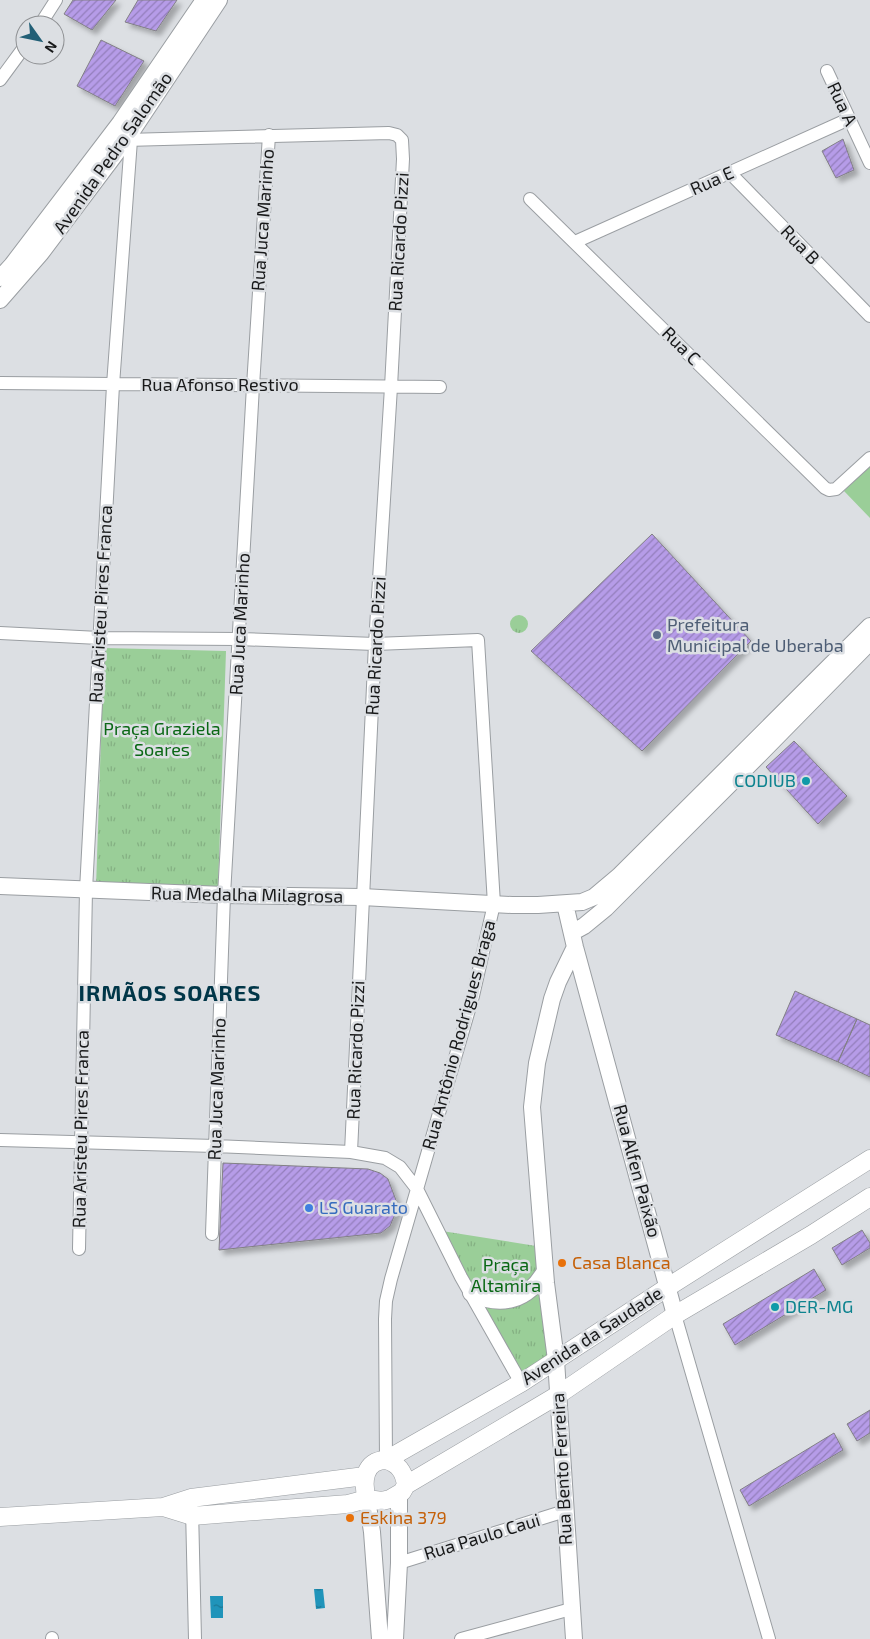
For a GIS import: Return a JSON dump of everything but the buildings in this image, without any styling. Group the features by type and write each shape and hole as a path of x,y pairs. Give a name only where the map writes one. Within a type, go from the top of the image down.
{"main road":[{"name":"Avenida da Saudade","path":"365,1476 371,1466 381,1460 386,1460 521,1383 870,1158"},
{"name":"Avenida da Saudade","path":"192,1516 348,1504 367,1499 382,1501 558,1395 676,1315 811,1235 870,1197"},
{"path":"386,1460 394,1463 401,1470 405,1478 402,1490"},
{"path":"0,1517 163,1507 191,1498 365,1476 364,1491 367,1499"},
{"path":"163,1507 192,1516"}],"street":[{"path":"46,15 56,0"},
{"name":"Avenida Pedro Salomão","path":"0,278 18,258 120,123 204,0"},
{"name":"Avenida Pedro Salomão","path":"0,300 41,253 129,140 219,0"},
{"path":"0,80 15,60"},
{"name":"Rua A","path":"827,71 870,163"},
{"name":"Rua E","path":"575,242 848,119"},
{"name":"Rua Ricardo Pizzi","path":"269,135 389,133 396,135 402,140 404,159 375,644 362,897 352,1152"},
{"path":"129,140 269,135"},
{"name":"Rua Juca Marinho","path":"212,1234 224,895 252,386 269,135"},
{"name":"Rua Aristeu Pires Franca","path":"79,1249 86,890 113,385 129,140"},
{"name":"Rua B","path":"730,173 870,316"},
{"name":"Rua C","path":"530,199 825,488 832,490 839,486 870,458"},
{"name":"Rua Afonso Restivo","path":"0,384 440,387"},
{"name":"Rua Medalha Milagrosa","path":"0,886 224,895 362,897 512,905 582,902 594,897 606,888 870,626"},
{"path":"0,633 99,638 239,639 375,644"},
{"name":"Rua Antônio Rodrigues Braga","path":"375,644 478,640 494,904 473,996 390,1279 384,1318 386,1460"},
{"path":"574,940 584,926 606,908 870,642"},
{"name":"Rua Alfen Paixão","path":"565,904 668,1287 768,1639"},
{"name":"Rua Bento Ferreira","path":"574,940 552,1000 537,1063 532,1107 545,1271 556,1360 574,1639"},
{"path":"0,1140 352,1152 385,1158 400,1168 417,1189 471,1293 521,1383"},
{"path":"471,1293 490,1301 500,1302 518,1298 534,1287 545,1271"},
{"path":"395,1639 399,1563 398,1527 402,1490"},
{"path":"191,1498 195,1639"},
{"path":"367,1499 372,1532 380,1639"},
{"name":"Rua Paulo Caui","path":"399,1563 565,1511"},
{"path":"372,1532 376,1527 387,1523 398,1527"},
{"path":"461,1639 571,1609"}],"green space":[{"path":"870,466 870,518 844,491"},
{"path":"870,470 870,512 849,491"},
{"path":"519,615 525,618 528,624 525,630 519,633 513,630 510,624 513,618"},
{"name":"Praça Graziela Soares","path":"104,648 226,651 218,890 96,887"},
{"name":"Praça Altamira","path":"442,1231 536,1246 548,1358 521,1376"}],"water":[{"path":"314,1589 323,1589 325,1608 316,1609"},
{"path":"210,1596 223,1596 223,1618 211,1618"}],"place":[{"name":"Prefeitura Municipal de Uberaba","path":"657,635"},
{"name":"CODIUB","path":"806,781"},
{"name":"LS Guarato","path":"309,1208"},
{"name":"Casa Blanca","path":"562,1263"},
{"name":"DER-MG","path":"775,1307"},
{"name":"Eskina 379","path":"350,1518"}],"district":[{"name":"IRMÃOS SOARES","path":"170,993"}]}
